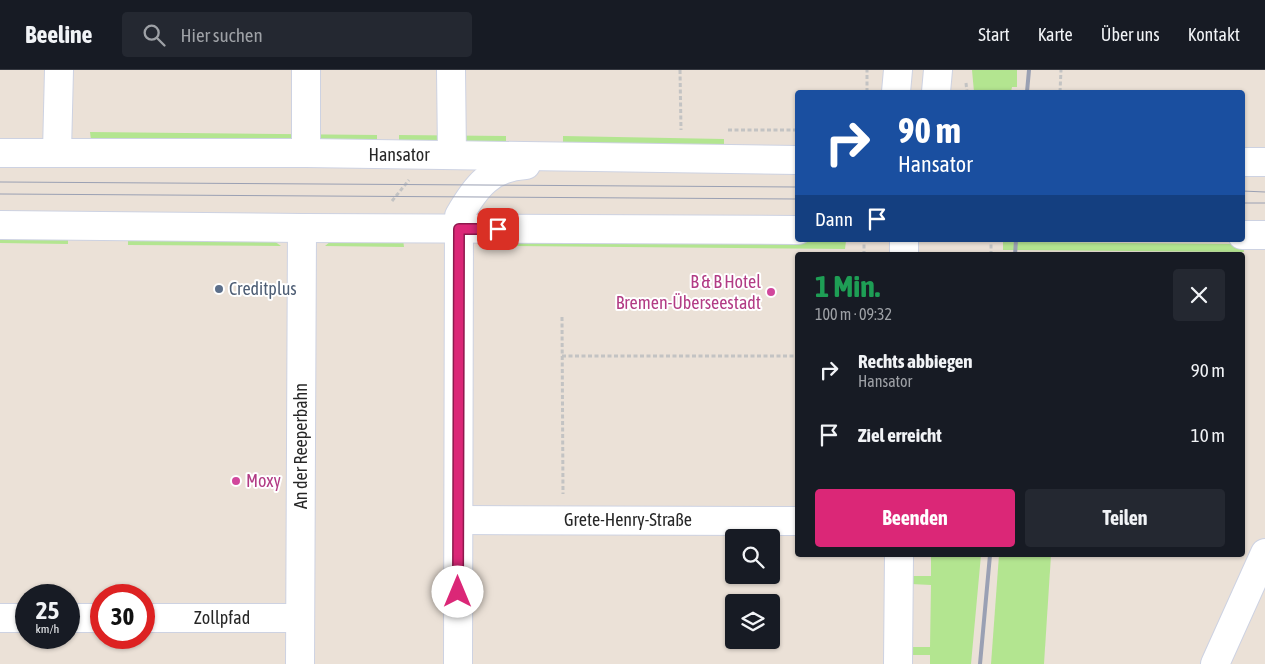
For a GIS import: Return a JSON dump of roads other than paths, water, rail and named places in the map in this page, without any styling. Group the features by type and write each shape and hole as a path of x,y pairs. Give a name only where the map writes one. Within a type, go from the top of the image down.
{"street":[{"path":"57,152 59,70"},
{"path":"306,70 306,153"},
{"path":"451,70 452,155"},
{"path":"896,90 898,70"},
{"path":"936,90 938,70"},
{"name":"Hansator","path":"0,152 306,153 795,160"},
{"path":"458,664 459,216 466,203 488,177 511,166 538,164 545,156"},
{"path":"1245,162 1265,162"},
{"path":"0,225 795,230"},
{"name":"An der Reeperbahn","path":"300,664 302,228"},
{"path":"1245,235 1265,235"},
{"name":"Grete-Henry-Straße","path":"459,520 795,520"},
{"path":"1215,664 1265,554"},
{"path":"898,664 899,557"},
{"path":"0,618 15,618"},
{"name":"Zollpfad","path":"155,618 300,618"}],"tram line":[{"path":"0,182 795,187"},
{"path":"1245,191 1265,192"},
{"path":"0,194 795,199"},
{"path":"1245,203 1265,203"}],"railway":[{"path":"1027,90 1029,70"},
{"path":"1015,252 1016,242"},
{"path":"980,664 990,557"}],"place":[{"name":"Creditplus","path":"219,289"},
{"name":"B & B Hotel Bremen-Überseestadt","path":"771,292"},
{"name":"Moxy","path":"236,481"}]}
